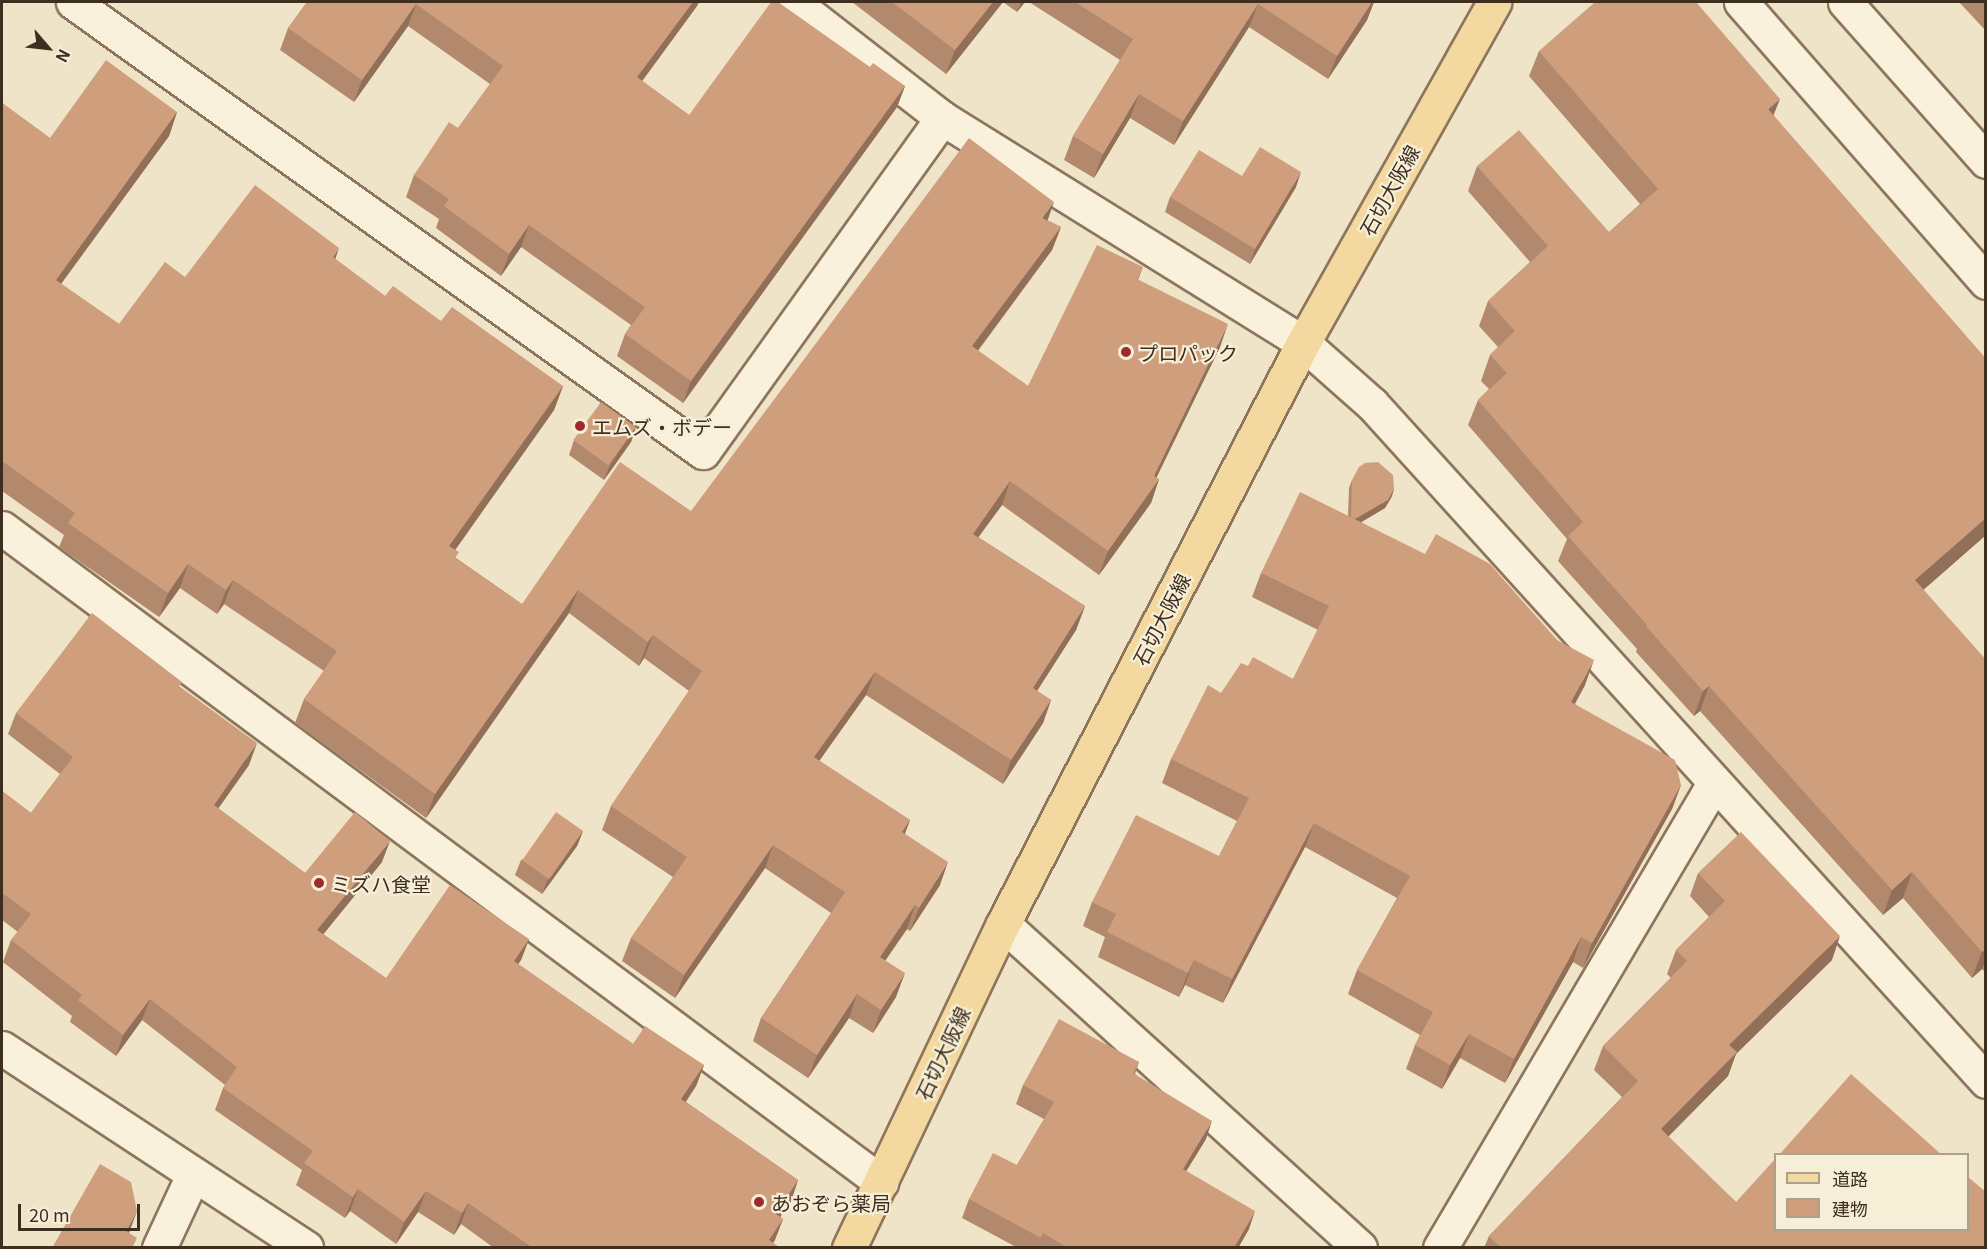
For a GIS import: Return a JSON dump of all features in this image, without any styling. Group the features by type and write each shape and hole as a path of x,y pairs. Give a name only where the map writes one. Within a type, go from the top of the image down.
{"main road":[{"name":"石切大阪線","path":"849,1248 1003,924 1303,343 1494,2"}],"street":[{"path":"73,2 703,452 942,118"},
{"path":"793,2 942,118 1303,343 1372,404 1986,1081"},
{"path":"1741,2 1986,282"},
{"path":"1845,2 1986,161"},
{"path":"2,528 881,1182"},
{"path":"1440,1248 1714,783"},
{"path":"1003,924 1360,1248"},
{"path":"2,1048 306,1248"},
{"path":"159,1248 193,1175"}],"building":[{"path":"307,2 693,2 637,77 689,115 771,2 778,2 870,67 873,63 905,86 691,381 625,334 645,307 529,225 509,254 444,206 449,199 414,175 449,122 458,128 503,66 416,4 362,80 288,28"},
{"path":"892,2 993,2 955,50"},
{"path":"1075,2 1372,2 1337,56 1258,4 1183,121 1139,94 1103,154 1073,136 1133,39"},
{"path":"1595,2 1696,2 1780,99 1768,109 1986,359 1986,518 1915,580 1986,660 1986,949 1982,952 1912,872 1892,890 1709,686 1703,691 1568,536 1583,522 1478,400 1507,373 1490,355 1515,331 1488,301 1548,246 1477,166 1519,130 1609,232 1658,189 1539,51"},
{"path":"106,60 177,112 56,280 119,324 165,262 185,277 255,185 339,248 333,257 385,296 393,286 441,321 452,307 563,386 449,546 459,552 455,558 522,604 620,462 691,511 969,138 1054,202 1042,218 1061,227 972,346 1028,386 1097,245 1143,267 1137,279 1228,324 1154,476 1159,479 1108,551 1010,481 973,534 1085,606 1033,688 1051,700 1011,760 875,672 814,757 910,820 902,832 948,862 919,908 915,905 880,957 905,973 881,1010 857,994 817,1055 761,1018 845,892 773,845 684,975 631,938 687,857 611,806 702,671 653,635 648,642 578,590 435,794 304,699 337,651 233,580 226,590 188,564 168,593 68,523 75,513 2,461 2,103 50,138"},
{"path":"1260,147 1301,172 1255,249 1170,197 1199,150 1242,176"},
{"path":"601,402 636,427 608,465 573,440"},
{"path":"1378,462 1393,475 1394,489 1388,500 1355,519 1351,517 1352,480 1359,467 1365,463"},
{"path":"1300,492 1425,554 1436,534 1490,564 1557,640 1594,660 1571,702 1675,760 1681,785 1592,943 1581,937 1514,1059 1469,1034 1450,1065 1415,1045 1433,1012 1357,970 1410,876 1314,823 1232,979 1194,960 1188,973 1107,932 1116,914 1092,902 1136,815 1219,856 1249,798 1171,759 1208,685 1221,693 1241,663 1248,666 1253,657 1293,679 1329,606 1261,573"},
{"path":"92,613 182,682 179,686 257,743 214,805 305,873 355,812 390,841 317,930 386,978 450,885 529,939 514,961 633,1044 645,1026 704,1065 681,1099 798,1180 776,1214 783,1219 769,1240 780,1248 533,1248 468,1203 462,1213 426,1191 404,1222 358,1189 353,1197 304,1163 313,1151 223,1088 237,1067 150,999 123,1035 78,1000 82,995 11,940 31,914 2,893 2,791 31,813 73,757 16,713"},
{"path":"556,812 583,831 549,879 522,860"},
{"path":"1741,832 1840,936 1729,1045 1737,1052 1661,1129 1736,1202 1774,1160 1774,1231 1969,1231 1969,1178 1986,1192 1986,1248 1501,1248 1489,1236 1638,1081 1603,1046 1687,961 1676,950 1725,901 1698,873"},
{"path":"1059,1019 1139,1062 1133,1073 1212,1121 1183,1169 1255,1211 1234,1248 1068,1248 1043,1233 1041,1238 969,1199 993,1153 1017,1165 1054,1102 1023,1085"},
{"path":"1851,1074 1940,1153 1781,1153"},
{"path":"100,1164 131,1182 137,1211 126,1231 137,1238 132,1248 52,1248"}],"place":[{"name":"プロパック","path":"1126,352"},
{"name":"エムズ・ボデー","path":"580,426"},
{"name":"ミズハ食堂","path":"319,883"},
{"name":"あおぞら薬局","path":"759,1202"}]}
